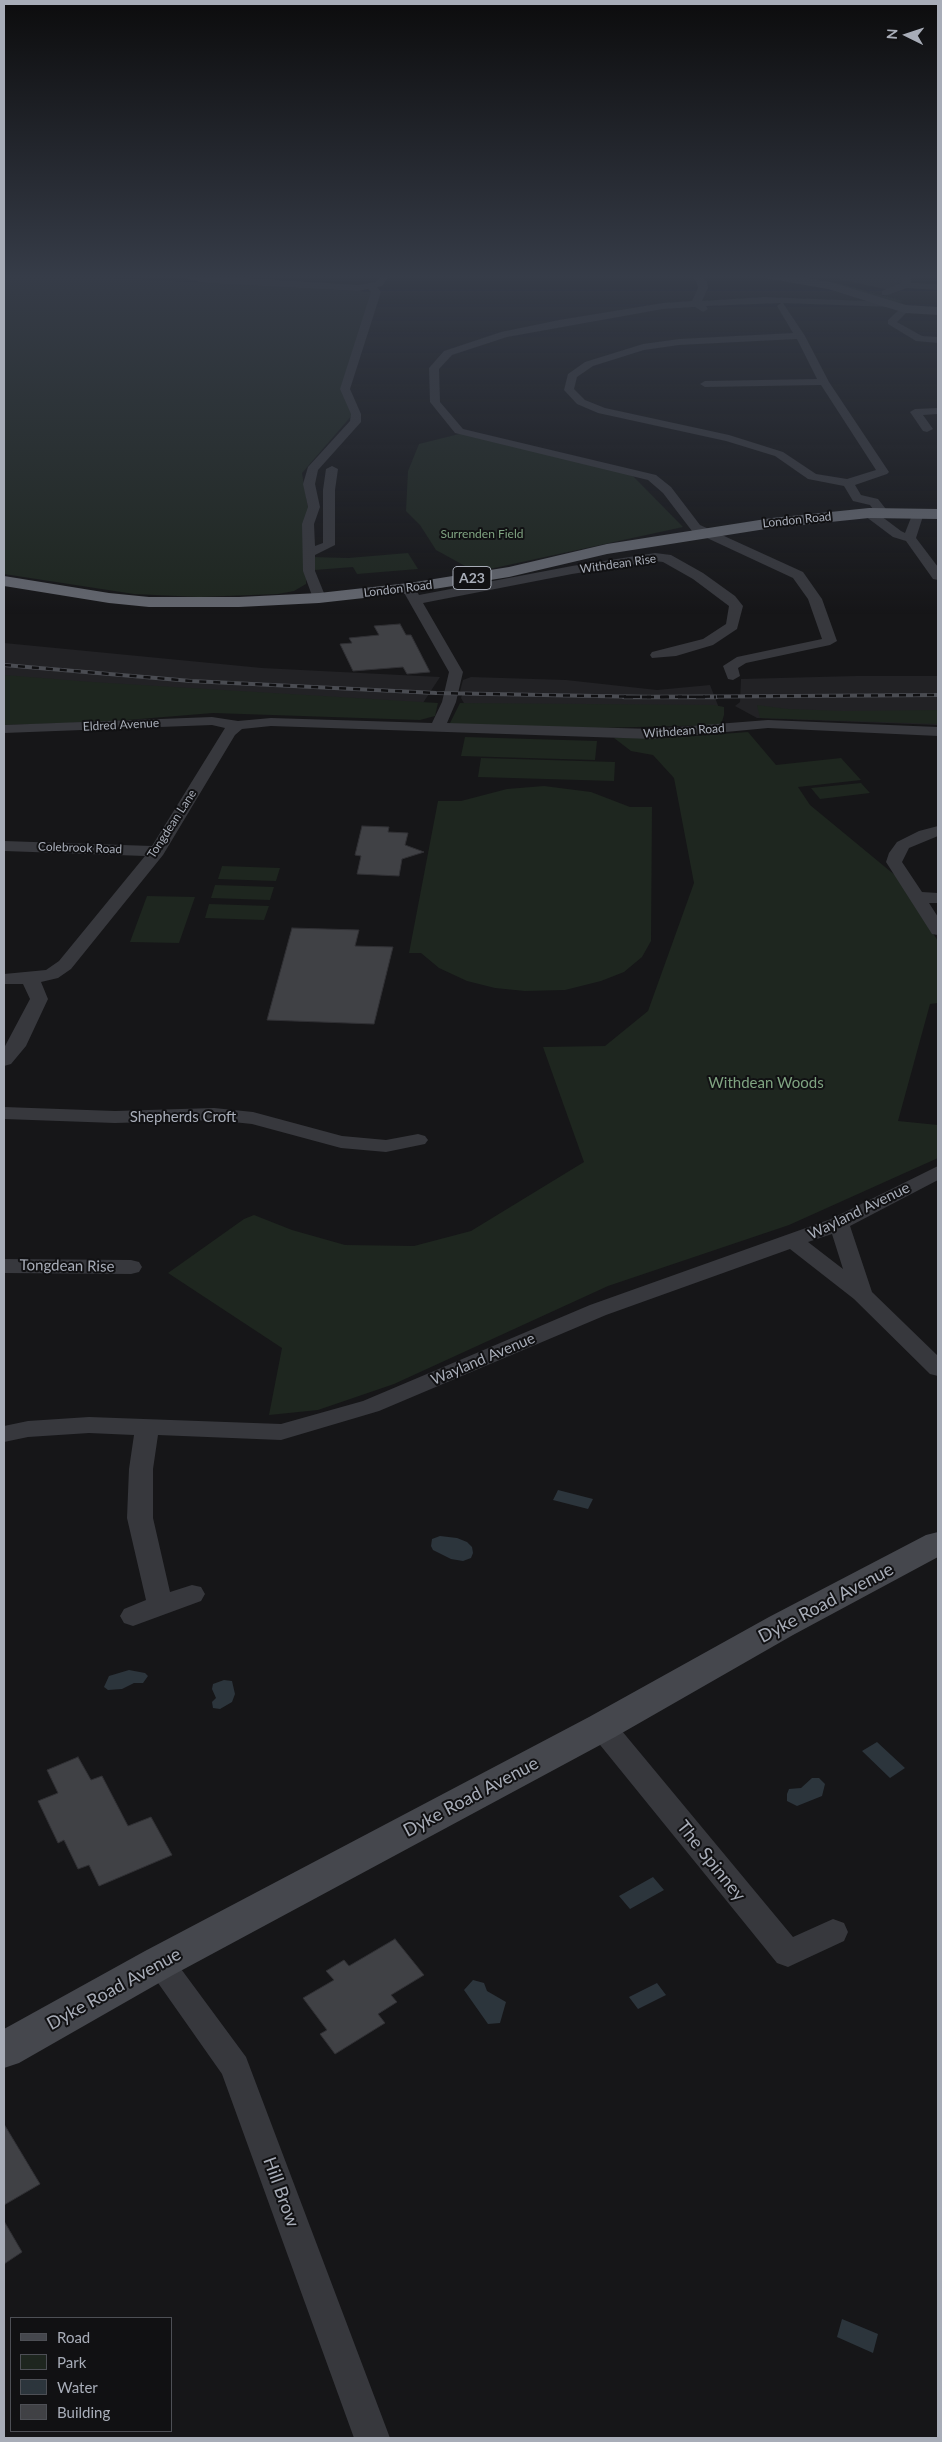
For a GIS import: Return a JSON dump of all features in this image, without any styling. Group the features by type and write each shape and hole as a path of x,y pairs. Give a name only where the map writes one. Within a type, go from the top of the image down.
{"highway":[{"name":"London Road","path":"4,581 110,598 149,602 239,602 412,594 608,549 703,532 808,518 876,513 938,514"}],"street":[{"path":"319,598 309,571 308,524 314,507 309,484 312,469 355,422 356,414 345,388"},
{"path":"435,388 435,402 459,431 652,477 667,490 696,528 798,575 815,599 830,639 824,644 742,660 730,666 733,676"},
{"path":"569,388 568,390 581,402 602,411 729,438 779,454 812,477 848,484 883,472 828,388"},
{"path":"927,429 915,412 938,411"},
{"path":"308,553 329,545 329,490 332,469"},
{"path":"848,484 858,498 874,502 876,513 896,534 910,538 938,576"},
{"path":"910,538 918,513"},
{"name":"Withdean Rise","path":"412,594 655,557 666,558 695,574 730,599 736,606 732,626 708,642 676,652 657,655"},
{"path":"238,725 271,722 433,728 449,702 456,672 412,594"},
{"name":"Eldred Avenue","path":"4,729 184,721 212,721 238,725"},
{"name":"Withdean Road","path":"433,728 652,734 768,724 938,732"},
{"name":"Tongdean Lane","path":"4,979 30,978 52,974 65,965 157,851 229,732 238,725"},
{"path":"938,831 925,834 903,845 897,853 894,862 938,930"},
{"name":"Colebrook Road","path":"4,846 157,851"},
{"path":"916,896 938,898"},
{"path":"4,1060 16,1046 39,999 30,978"},
{"name":"Shepherds Croft","path":"4,1113 115,1117 214,1114 253,1118 341,1142 386,1146 418,1140"},
{"name":"Wayland Avenue","path":"4,1434 28,1429 90,1425 147,1429 281,1432 371,1406 598,1310 794,1242 839,1224 938,1172"},
{"path":"839,1224 862,1294"},
{"path":"794,1242 862,1294 938,1370"},
{"name":"Tongdean Rise","path":"4,1266 131,1267"},
{"path":"147,1429 140,1469 140,1518 160,1605"},
{"name":"Dyke Road Avenue","path":"4,2050 159,1963 602,1728 781,1626 938,1543"},
{"path":"133,1616 192,1594"},
{"name":"The Spinney","path":"602,1728 788,1954 833,1932"},
{"name":"Hill Brow","path":"159,1963 235,2067 372,2438"}],"shaded area":[{"path":"4,643 262,668 440,677 421,706 4,687"},
{"path":"938,676 938,725 757,718 735,706 740,702 741,679"},
{"path":"471,677 566,680 657,690 710,685 719,708 465,705 461,698 463,692 460,691 463,680"}],"green space":[{"path":"4,388 343,388 353,414 302,473 308,508 306,584 294,591 278,594 199,597 134,594 4,574"},
{"name":"Surrenden Field","path":"463,433 631,474 683,527 476,572 436,550 420,525 406,511 408,471 419,444"},
{"path":"408,553 418,569 357,574 353,567 315,570 312,557 348,558"},
{"path":"4,675 438,703 435,716 420,720 213,713 103,722 4,725"},
{"path":"460,703 714,705 724,707 724,715 721,725 595,728 449,725"},
{"path":"757,705 788,709 844,711 938,710 938,724 760,718"},
{"name":"Withdean Woods","path":"748,732 776,765 841,758 861,780 798,787 810,805 896,876 938,941 938,1003 930,1004 898,1121 938,1125 938,1158 789,1225 608,1286 394,1384 318,1410 269,1415 282,1348 168,1273 244,1219 254,1215 292,1230 345,1245 414,1246 471,1231 584,1162 543,1047 605,1046 648,1011 694,883 674,778 653,755 631,751 614,738 681,737"},
{"path":"465,737 597,741 595,760 461,756"},
{"path":"481,758 615,762 614,781 478,777"},
{"path":"861,783 870,793 820,799 811,788"},
{"path":"544,786 591,792 630,807 652,807 651,941 642,957 624,972 601,981 565,990 525,991 495,988 467,981 439,968 421,953 409,953 438,801 461,801 507,789"},
{"path":"222,866 280,868 276,881 218,879"},
{"path":"215,885 274,887 270,900 211,898"},
{"path":"147,896 195,897 179,943 130,942"},
{"path":"209,904 269,906 264,920 205,918"}],"water":[{"path":"558,1490 593,1499 588,1509 553,1500"},
{"path":"440,1536 457,1538 467,1542 472,1547 473,1553 471,1558 463,1561 451,1559 433,1550 431,1546 432,1539"},
{"path":"129,1670 145,1673 148,1676 143,1683 134,1683 122,1689 108,1690 104,1687 109,1676"},
{"path":"224,1680 232,1681 235,1694 232,1702 220,1709 213,1708 212,1702 216,1698 212,1689 213,1684"},
{"path":"877,1742 905,1768 890,1778 862,1751"},
{"path":"812,1778 819,1778 825,1784 822,1796 797,1806 787,1801 789,1789 801,1788"},
{"path":"653,1877 664,1890 630,1909 619,1896"},
{"path":"473,1980 484,1983 487,1991 506,2002 500,2023 488,2024 464,1990"},
{"path":"657,1983 666,1995 638,2009 629,1997"},
{"path":"842,2319 878,2334 873,2353 837,2337"}],"building":[{"path":"400,624 406,635 411,635 430,672 407,674 403,667 353,671 340,644 352,643 349,638 379,635 374,626"},
{"path":"362,826 389,827 388,832 408,833 405,845 424,852 402,859 399,876 357,874 361,856 355,855"},
{"path":"292,928 359,930 355,946 393,947 374,1024 267,1020"},
{"path":"78,1757 91,1780 102,1776 128,1826 151,1817 172,1855 99,1886 89,1865 78,1869 64,1840 58,1843 38,1801 58,1793 47,1770"},
{"path":"395,1939 424,1975 391,1995 397,2002 378,2014 385,2023 335,2054 320,2034 327,2030 303,1998 334,1980 326,1971 344,1960 349,1966"},
{"path":"4,2124 40,2184 4,2205"},
{"path":"4,2221 22,2252 4,2264"}],"railway":[{"path":"4,665 191,681 436,693 649,697"},
{"path":"649,697 938,695"},
{"path":"624,697 649,697"},
{"path":"649,697 716,697"}]}
